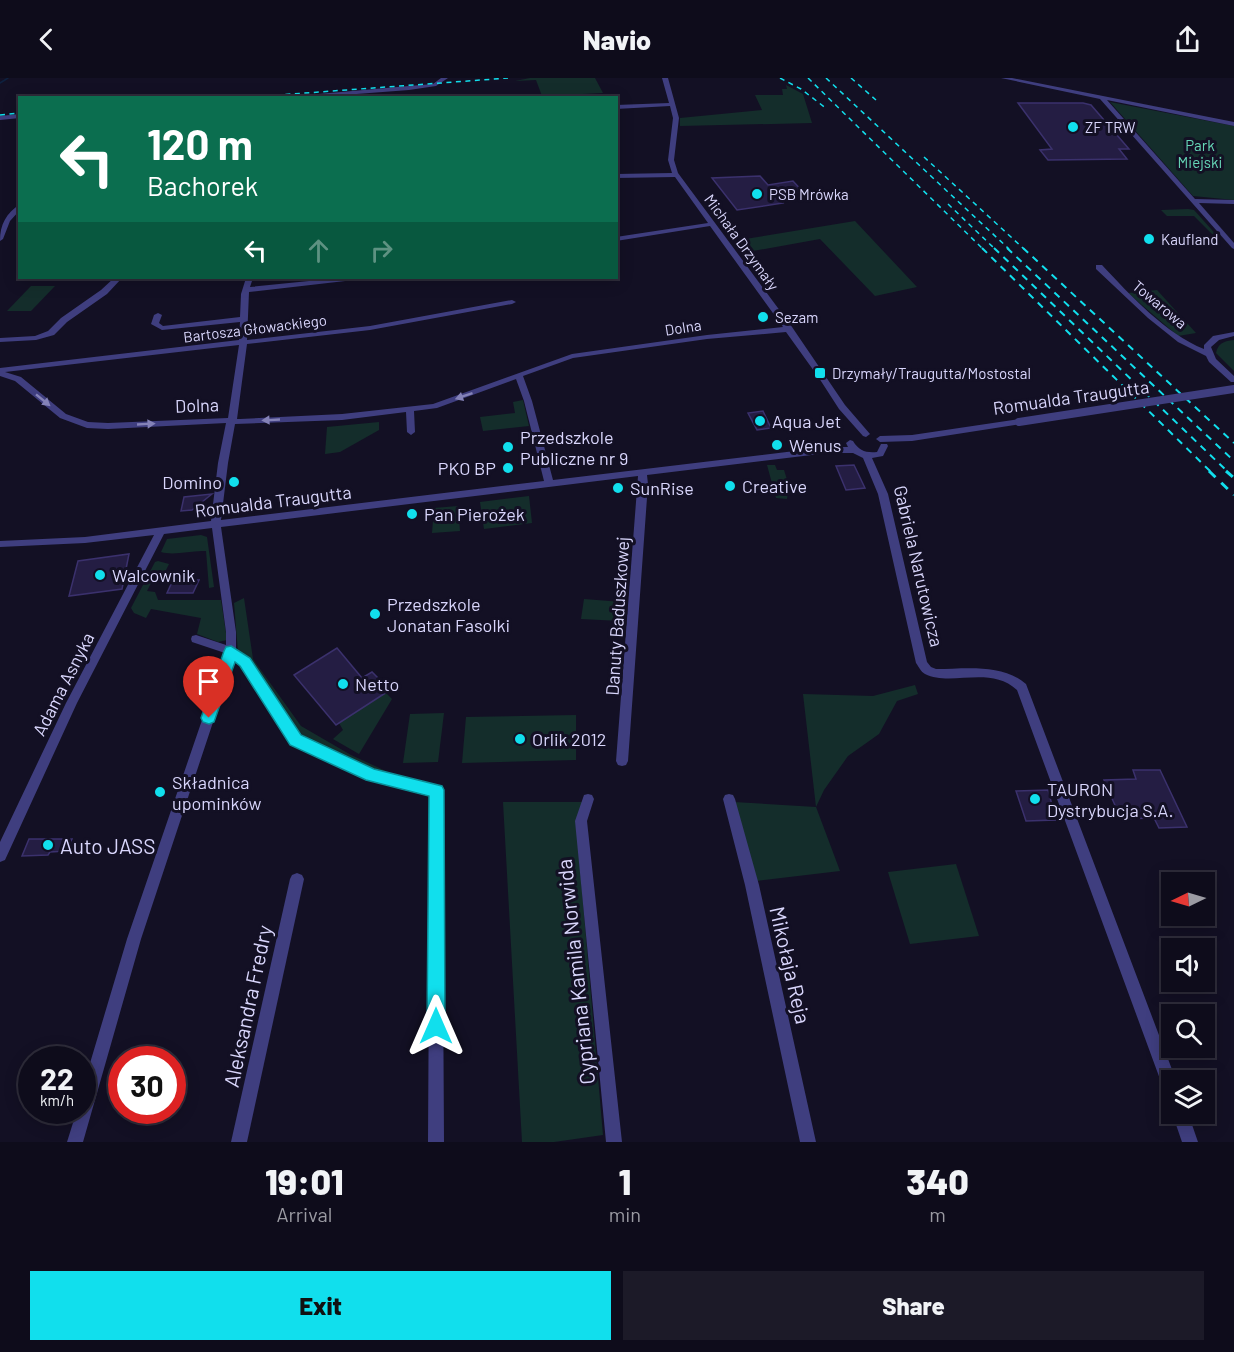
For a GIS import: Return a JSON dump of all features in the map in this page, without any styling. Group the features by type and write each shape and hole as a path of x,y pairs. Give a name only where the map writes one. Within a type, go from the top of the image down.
{"street":[{"path":"301,96 434,85 445,78"},
{"name":"Michała Drzymały","path":"665,78 676,118 671,160 677,175 789,329 842,408"},
{"path":"1004,78 1234,124"},
{"path":"397,96 409,88"},
{"path":"1102,98 1234,247"},
{"path":"618,107 674,104"},
{"path":"0,118 18,116"},
{"path":"618,176 677,175"},
{"path":"1193,201 1234,202"},
{"path":"0,239 8,220 18,208"},
{"path":"618,239 712,224"},
{"name":"Towarowa","path":"1098,267 1151,316 1197,351 1208,354 1234,380"},
{"path":"0,340 36,338 51,333 64,320 104,292 117,279"},
{"path":"75,1142 134,939 231,651 231,632 216,524 222,463 232,421 249,279"},
{"path":"246,290 345,279"},
{"name":"Bartosza Głowackiego","path":"0,371 370,328 512,302"},
{"path":"158,315 155,324 162,328 244,319"},
{"name":"Dolna","path":"0,371 18,379 63,416 87,425 342,417 449,402 572,356 707,336 789,329"},
{"path":"1208,354 1207,347 1210,342 1234,334"},
{"path":"519,376 528,401 549,484"},
{"name":"Romualda Traugutta","path":"882,443 1234,389"},
{"path":"842,408 866,434 882,443 882,452 871,456 853,443 842,408"},
{"path":"410,409 411,432"},
{"path":"853,443 866,434"},
{"name":"Romualda Traugutta","path":"0,544 85,540 828,450 853,443"},
{"name":"Gabriela Narutowicza","path":"871,456 868,465 879,481 922,663 927,670 936,673 999,675 1017,680 1022,687 1165,1070"},
{"name":"Danuty Baduszkowej","path":"622,761 642,473"},
{"name":"Adama Asnyka","path":"0,854 72,703 161,531"},
{"path":"196,639 231,651 245,662 296,740 372,776 436,790 436,1142"},
{"name":"Cypriana Kamila Norwida","path":"588,798 581,821 614,1142"},
{"name":"Mikołaja Reja","path":"729,799 752,885 808,1142"},
{"name":"Aleksandra Fredry","path":"239,1142 297,879"},
{"path":"1184,1124 1190,1142"}],"green space":[{"path":"530,78 595,78 603,93 542,96 536,80 515,81"},
{"path":"786,85 803,94 812,123 680,126 680,118 762,110 755,95 783,95 782,89 787,89"},
{"name":"Park Miejski","path":"1110,102 1234,126 1234,200 1193,196"},
{"path":"1161,210 1194,210 1220,239 1217,239 1194,216 1167,216"},
{"path":"855,221 917,287 875,296 820,239 742,253 733,241"},
{"path":"31,286 55,286 31,311 7,311"},
{"path":"1157,290 1196,333 1178,336 1128,293"},
{"path":"1234,340 1234,371 1216,353 1222,343"},
{"path":"523,400 529,426 483,431 480,417 515,413 513,402"},
{"path":"379,422 379,430 340,452 325,454 327,427"},
{"path":"767,465 775,465 777,470 784,470 789,486 787,499 776,498"},
{"path":"529,496 532,523 484,529 480,502"},
{"path":"458,506 460,531 432,533 434,508"},
{"path":"201,535 207,537 214,587 209,588 206,551 161,552 167,539"},
{"path":"155,562 169,564 165,572 157,571 147,591 155,592 158,600 221,600 227,640 218,642 197,634 201,618 151,609 146,618 134,613 131,608"},
{"path":"244,598 253,659 301,726 351,755 401,778 362,765 309,742 286,717 238,652 234,603"},
{"path":"584,599 622,602 620,621 581,619"},
{"path":"915,685 918,694 897,701 879,734 848,756 824,790 816,807 803,694 873,696"},
{"path":"386,693 392,699 359,754 333,739 343,730 339,723"},
{"path":"444,713 438,762 403,763 410,714"},
{"name":"Orlik 2012","path":"576,715 576,760 462,763 466,717"},
{"path":"503,802 583,802 576,821 603,1135 554,1142 522,1142"},
{"path":"734,802 816,807 840,871 756,881"},
{"path":"956,864 979,936 910,944 888,872"}],"building":[{"name":"ZF TRW","path":"1018,103 1091,105 1129,149 1119,149 1127,159 1048,160 1040,150 1052,149"},
{"name":"PSB Mrówka","path":"760,176 768,185 793,181 803,192 777,195 783,203 737,210 712,178"},
{"name":"Aqua Jet","path":"763,411 771,428 757,430 748,413"},
{"path":"854,465 865,488 846,490 836,466"},
{"path":"212,494 192,510 181,511 184,497"},
{"name":"Walcownik","path":"129,554 122,589 69,596 78,561"},
{"path":"173,580 199,580 193,593 167,593"},
{"name":"Netto","path":"337,648 362,678 372,672 390,690 336,725 294,675"},
{"path":"1133,770 1160,770 1187,827 1159,828 1154,818 1121,819 1104,780 1136,779"},
{"name":"TAURON Dystrybucja S.A.","path":"1048,790 1056,820 1026,821 1016,791"},
{"name":"Auto JASS","path":"29,839 72,839 67,851 50,852 48,855 22,856"}],"waterway":[{"path":"0,83 8,78"}],"railway":[{"path":"265,96 508,78"},
{"path":"780,78 801,89 827,109"},
{"path":"808,78 983,249"},
{"path":"826,78 1009,249"},
{"path":"851,78 876,100"},
{"path":"0,115 18,113"},
{"path":"924,157 1024,249"},
{"path":"948,204 995,249"},
{"path":"982,248 1211,472"},
{"path":"994,248 1228,472"},
{"path":"1007,248 1234,461"},
{"path":"1023,248 1234,443"},
{"path":"1209,471 1234,495"},
{"path":"1226,471 1234,478"}],"place":[{"name":"ZF TRW","path":"1073,127"},
{"name":"PSB Mrówka","path":"757,194"},
{"name":"Kaufland","path":"1149,239"},
{"name":"Sezam","path":"763,317"},
{"name":"Drzymały/Traugutta/Mostostal","path":"820,373"},
{"name":"Aqua Jet","path":"760,421"},
{"name":"Wenus","path":"777,445"},
{"name":"Przedszkole Publiczne nr 9","path":"508,447"},
{"name":"PKO BP","path":"508,468"},
{"name":"Domino","path":"234,482"},
{"name":"Creative","path":"730,486"},
{"name":"SunRise","path":"618,488"},
{"name":"Pan Pierożek","path":"412,514"},
{"name":"Walcownik","path":"100,575"},
{"name":"Przedszkole Jonatan Fasolki","path":"375,614"},
{"name":"Netto","path":"343,684"},
{"name":"Orlik 2012","path":"520,739"},
{"name":"Składnica upominków","path":"160,792"},
{"name":"TAURON Dystrybucja S.A.","path":"1035,799"},
{"name":"Auto JASS","path":"48,845"}],"route":[{"path":"209,718 231,651 245,662 296,740 372,776 436,790 436,1026"}]}
